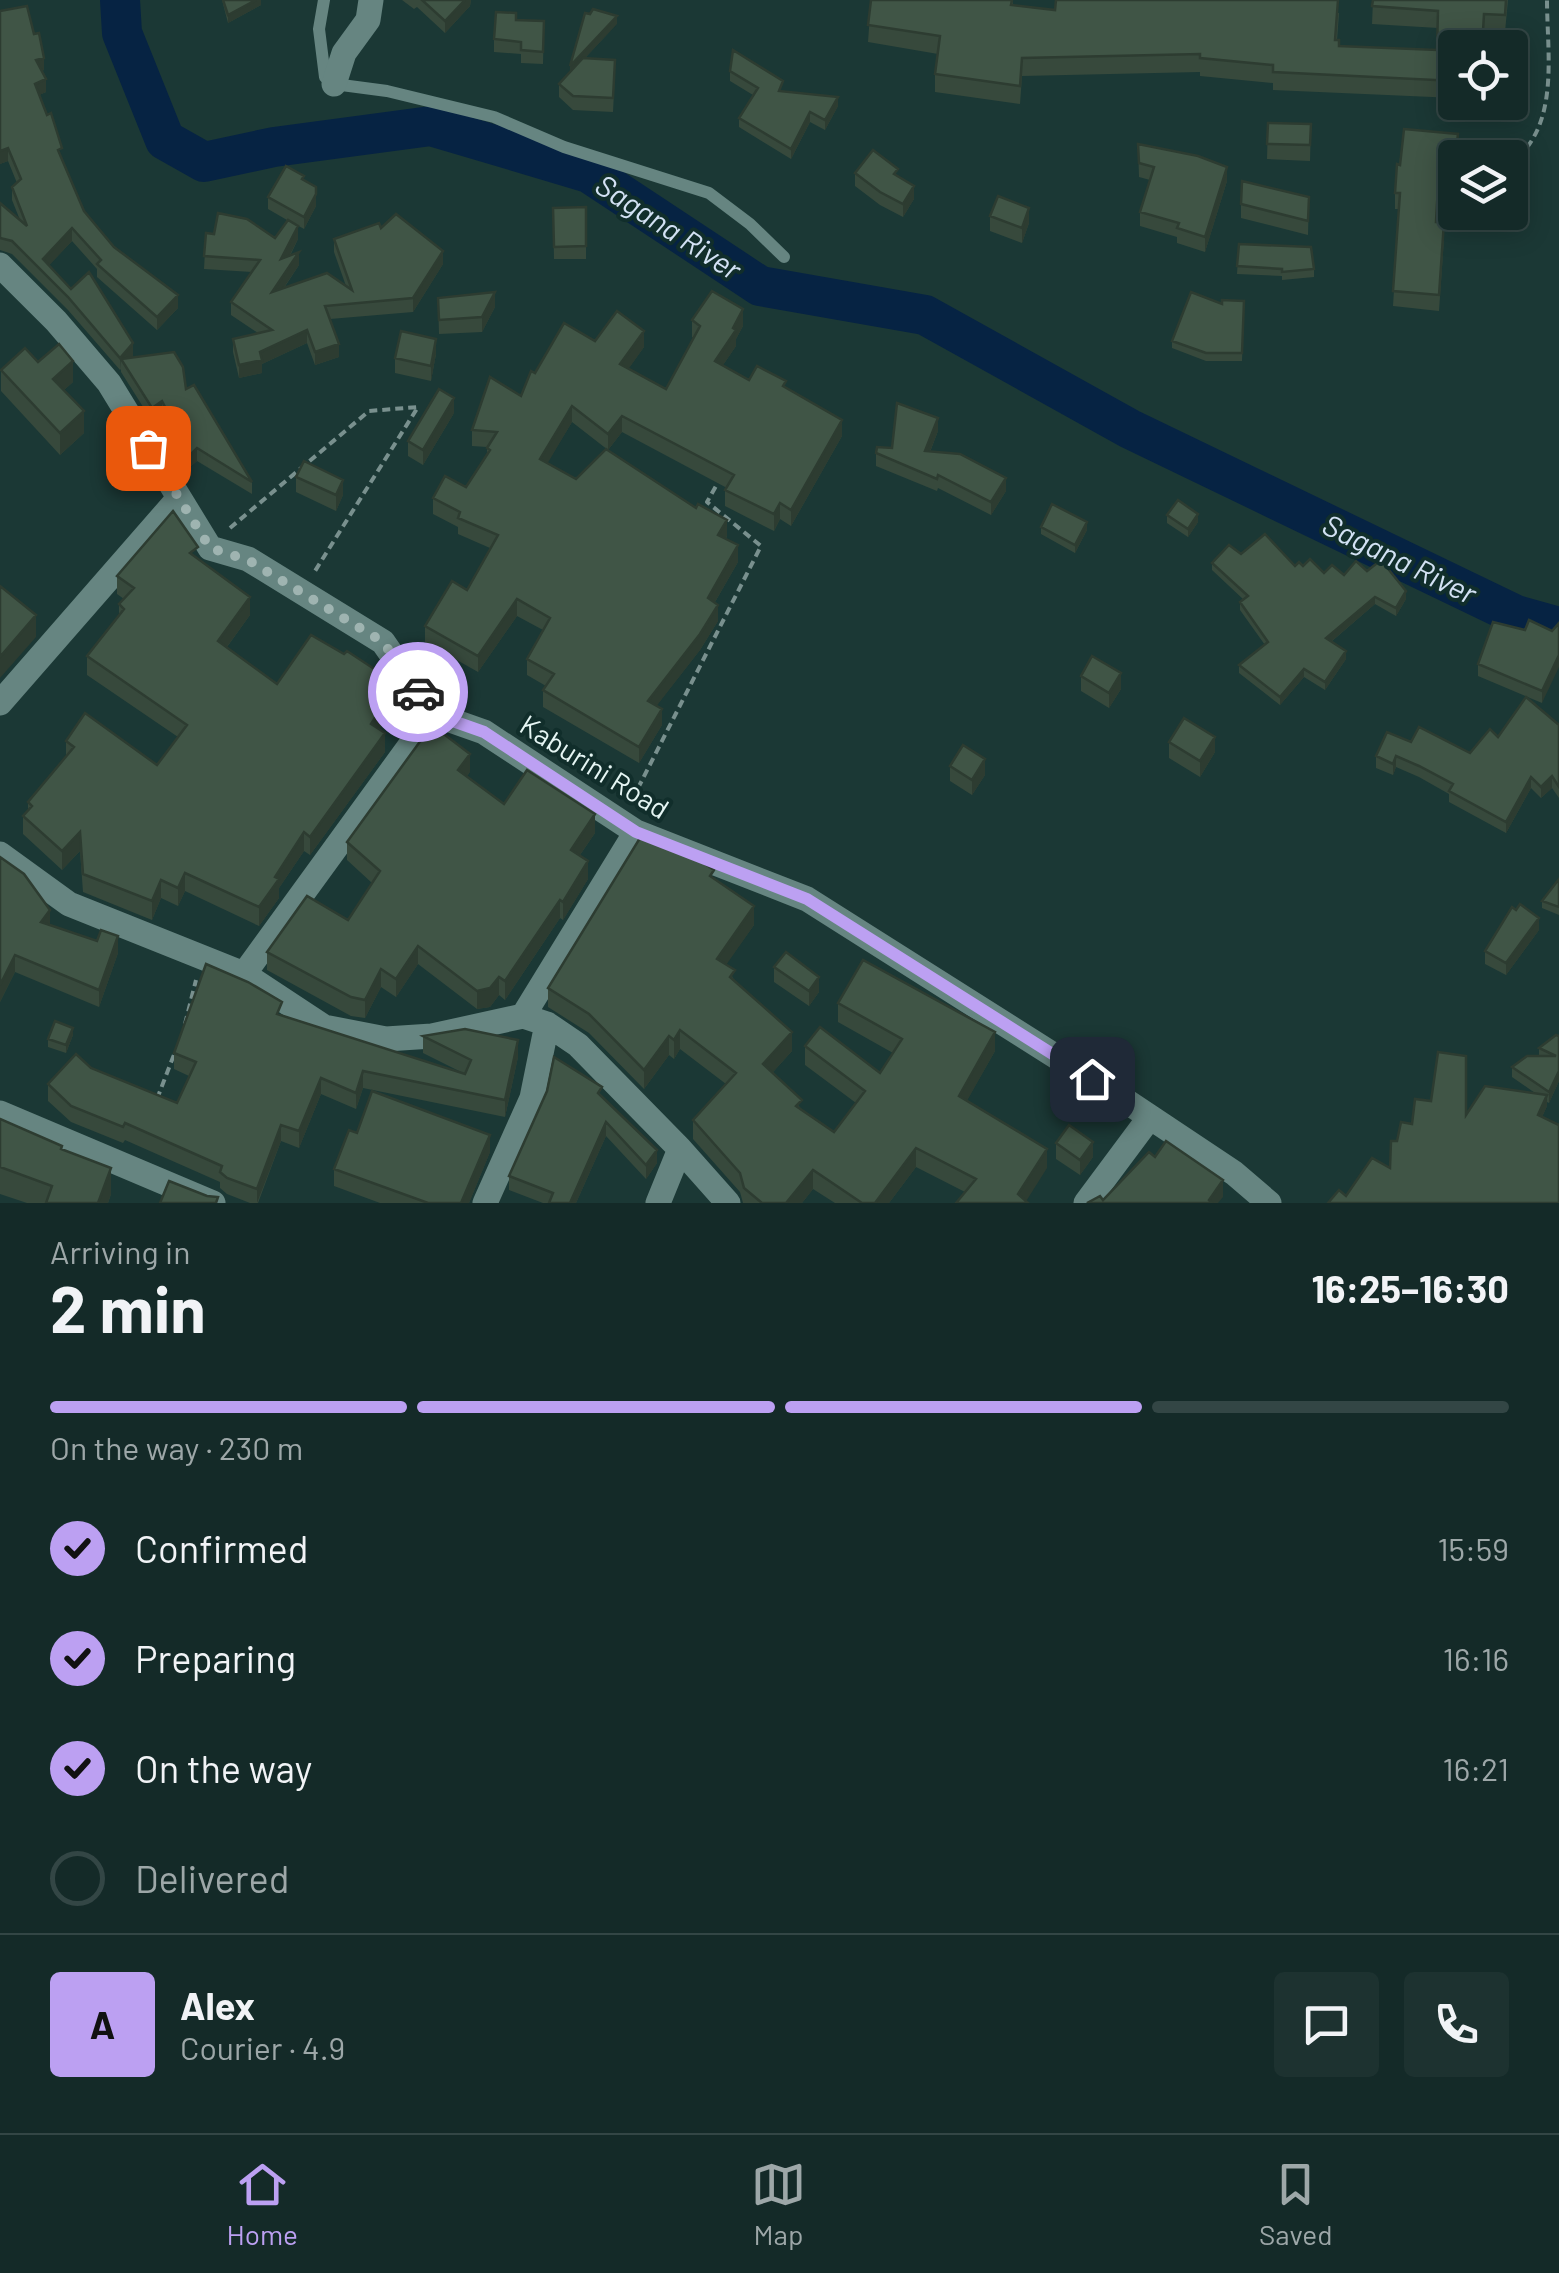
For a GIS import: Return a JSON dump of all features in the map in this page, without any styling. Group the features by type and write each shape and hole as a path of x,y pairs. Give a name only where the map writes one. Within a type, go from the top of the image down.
{"street":[{"path":"334,84 344,53 368,20 371,0"},
{"path":"0,265 56,321 109,383 210,548 248,560 383,642 433,714 244,974"},
{"path":"0,703 179,498"},
{"name":"Kaburini Road","path":"433,714 484,732 628,827 807,899 1234,1172 1264,1202"},
{"path":"485,1203 532,1098 535,1020 628,827"},
{"path":"0,854 69,904 244,974 324,1027 386,1039 535,1020 578,1044 728,1203"},
{"path":"0,1113 213,1203"},
{"path":"1086,1203 1150,1117"},
{"path":"658,1203 680,1149"}],"lane":[{"path":"324,0 319,29 324,77 334,84 387,91 494,117 564,147 709,193 750,224 784,257"}],"path":[{"path":"1528,146 1540,129 1545,109 1548,0"},
{"path":"210,548 245,512 369,411 418,407 302,592"},
{"path":"628,827 761,546 707,502 724,472"},
{"path":"151,1113 192,1001 199,958"}],"building":[{"path":"223,0 256,0 228,15"},
{"path":"422,0 465,0 445,21"},
{"path":"871,0 1012,0 1011,5 1055,10 1056,0 1338,0 1335,40 1339,40 1339,46 1437,50 1438,11 1372,6 1373,0 1506,0 1505,15 1484,14 1483,30 1438,30 1438,80 1273,72 1273,65 1200,58 1200,54 1022,58 1020,86 935,74 940,36 868,25"},
{"path":"27,6 34,34 39,33 44,58 36,60 46,79 35,84 47,115 51,113 62,148 58,150 84,211 114,247 178,295 157,317 97,264 101,260 72,228 43,259 71,289 89,272 133,343 120,358 68,297 12,241 0,238 0,203 27,226 12,187 21,179 8,148 0,151 0,11"},
{"path":"593,9 617,16 570,66 585,13 590,14"},
{"path":"496,12 516,13 516,20 544,21 543,52 521,50 521,42 494,39"},
{"path":"733,50 783,81 779,91 838,97 825,120 810,112 791,149 739,118 758,88 730,71"},
{"path":"583,58 615,60 613,98 573,96 559,84"},
{"path":"1268,123 1311,124 1310,145 1267,144"},
{"path":"1404,129 1458,134 1457,140 1438,140 1436,222 1438,230 1443,230 1439,295 1393,291 1400,193 1395,193 1397,164 1400,165"},
{"path":"1138,144 1198,156 1227,167 1205,237 1177,228 1179,223 1140,212 1154,167 1139,163"},
{"path":"873,150 898,169 894,174 914,186 903,204 855,173"},
{"path":"286,166 316,187 304,217 268,197"},
{"path":"1242,181 1309,197 1308,221 1241,204"},
{"path":"998,196 1029,208 1022,228 990,216"},
{"path":"586,207 586,246 554,247 553,208"},
{"path":"218,213 247,219 275,238 288,220 298,226 281,259 299,252 272,292 327,273 352,290 334,239 379,223 381,228 396,214 443,251 413,298 325,306 339,344 315,352 307,330 260,352 262,360 239,365 233,339 272,330 231,302 260,260 204,256 206,233 214,234"},
{"path":"1239,244 1311,247 1314,269 1282,272 1237,266"},
{"path":"712,291 743,309 733,328 736,330 715,361 749,380 757,366 842,420 791,510 780,503 774,514 725,490 734,475 622,416 608,434 572,406 540,459 576,479 606,449 696,508 698,504 727,520 718,535 738,545 708,598 718,605 648,701 662,709 639,747 543,690 554,674 527,659 550,618 517,599 478,656 425,626 452,581 467,590 498,535 458,518 460,512 433,498 445,476 466,487 490,450 487,448 497,432 472,430 490,377 521,396 531,371 535,373 564,323 595,341 617,311 644,331 620,364 666,389 700,326 692,320"},
{"path":"495,292 482,317 439,320 438,298"},
{"path":"1191,292 1222,304 1222,300 1244,301 1242,353 1206,353 1172,341"},
{"path":"401,331 436,339 431,366 395,358"},
{"path":"59,344 73,361 53,379 84,411 60,433 1,370 25,348 38,362"},
{"path":"174,352 183,367 186,389 194,385 252,482 197,448 190,455 162,401 152,408 121,359"},
{"path":"439,389 454,398 423,450 408,441"},
{"path":"897,403 938,418 925,451 960,454 1006,478 991,502 938,475 937,479 876,453 877,447 892,448"},
{"path":"304,461 343,480 336,495 296,477"},
{"path":"1178,500 1198,514 1188,529 1167,515"},
{"path":"1052,504 1087,522 1075,545 1041,527"},
{"path":"173,511 198,547 190,553 250,597 218,641 277,684 311,635 344,654 347,651 397,684 371,724 385,733 310,837 304,832 259,907 185,873 178,888 161,880 152,901 83,874 80,832 62,851 23,816 32,806 28,802 74,747 66,741 85,713 157,765 187,725 87,656 124,609 119,604 134,588 117,576"},
{"path":"1265,534 1295,566 1299,562 1303,566 1310,559 1324,573 1332,565 1344,575 1356,561 1367,571 1381,560 1406,591 1396,608 1375,597 1326,638 1346,651 1325,682 1304,669 1280,697 1239,665 1268,642 1240,602 1248,596 1212,563 1229,545 1241,554"},
{"path":"0,586 36,615 0,657"},
{"path":"1529,620 1552,631 1559,623 1559,655 1542,691 1478,664 1493,622 1525,630"},
{"path":"1092,656 1121,673 1109,693 1081,676"},
{"path":"1526,697 1559,725 1559,787 1552,776 1541,787 1531,777 1506,822 1449,791 1453,784 1419,766 1396,756 1393,764 1376,756 1387,732 1411,742 1419,727 1470,753 1490,729 1498,737"},
{"path":"1184,718 1215,737 1200,761 1169,742"},
{"path":"432,725 470,754 458,770 504,804 527,770 595,814 571,850 588,861 505,981 499,977 490,988 477,991 418,946 396,979 381,969 365,1000 351,997 267,952 307,896 348,920 380,871 347,842"},
{"path":"963,745 985,759 972,780 950,766"},
{"path":"643,833 683,849 714,870 710,876 754,906 717,959 735,970 730,977 792,1032 763,1064 802,1100 796,1106 834,1132 865,1091 805,1046 820,1027 880,1073 902,1039 838,1003 863,960 995,1032 959,1096 1047,1149 1018,1194 1028,1203 956,1203 976,1179 916,1148 875,1203 862,1203 813,1170 786,1203 762,1203 744,1188 740,1173 693,1120 736,1073 680,1030 674,1040 669,1036 644,1070 589,1014 548,988"},
{"path":"0,857 24,874 50,910 41,922 97,941 101,930 118,936 99,990 15,955 0,985"},
{"path":"1559,879 1559,907 1542,901"},
{"path":"1520,904 1539,918 1506,963 1485,951 1512,907 1516,910"},
{"path":"786,952 819,977 809,991 774,967"},
{"path":"206,964 282,1002 277,1014 465,1074 471,1060 423,1036 465,1029 518,1040 505,1100 363,1071 356,1093 321,1078 299,1131 281,1125 257,1189 227,1178 220,1172 222,1166 125,1123 123,1127 71,1106 48,1084 76,1054 91,1068 177,1103 196,1062 174,1053"},
{"path":"55,1021 73,1028 66,1045 48,1039"},
{"path":"1556,1035 1559,1071 1549,1092 1512,1067 1527,1056 1556,1056 1539,1048"},
{"path":"1438,1052 1466,1056 1466,1115 1485,1086 1547,1095 1538,1115 1559,1125 1559,1203 1328,1203 1339,1190 1346,1196 1372,1158 1390,1168 1391,1141 1397,1141 1401,1122 1412,1124 1415,1099 1431,1101"},
{"path":"554,1057 602,1087 598,1093 657,1150 646,1165 606,1122 570,1203 549,1203 553,1193 509,1176 547,1091"},
{"path":"372,1091 490,1135 461,1203 428,1203 334,1169 349,1130 357,1133"},
{"path":"0,1119 111,1168 98,1203 46,1203 52,1186 0,1167"},
{"path":"1069,1125 1093,1142 1080,1160 1056,1143"},
{"path":"1166,1141 1223,1180 1209,1200 1212,1203 1087,1203 1100,1196 1103,1200 1149,1152 1155,1157"},
{"path":"169,1181 218,1197 216,1203 160,1203"}],"waterway":[{"name":"Sagana River","path":"120,0 122,33 165,140 204,162 274,147 431,126 589,173 760,286 925,315 1130,429 1516,615 1559,627"}],"way so far":[{"path":"148,448 210,548 248,560 383,642 418,692"}],"route":[{"path":"418,692 433,714 484,732 636,832 807,899 1092,1079"}]}
